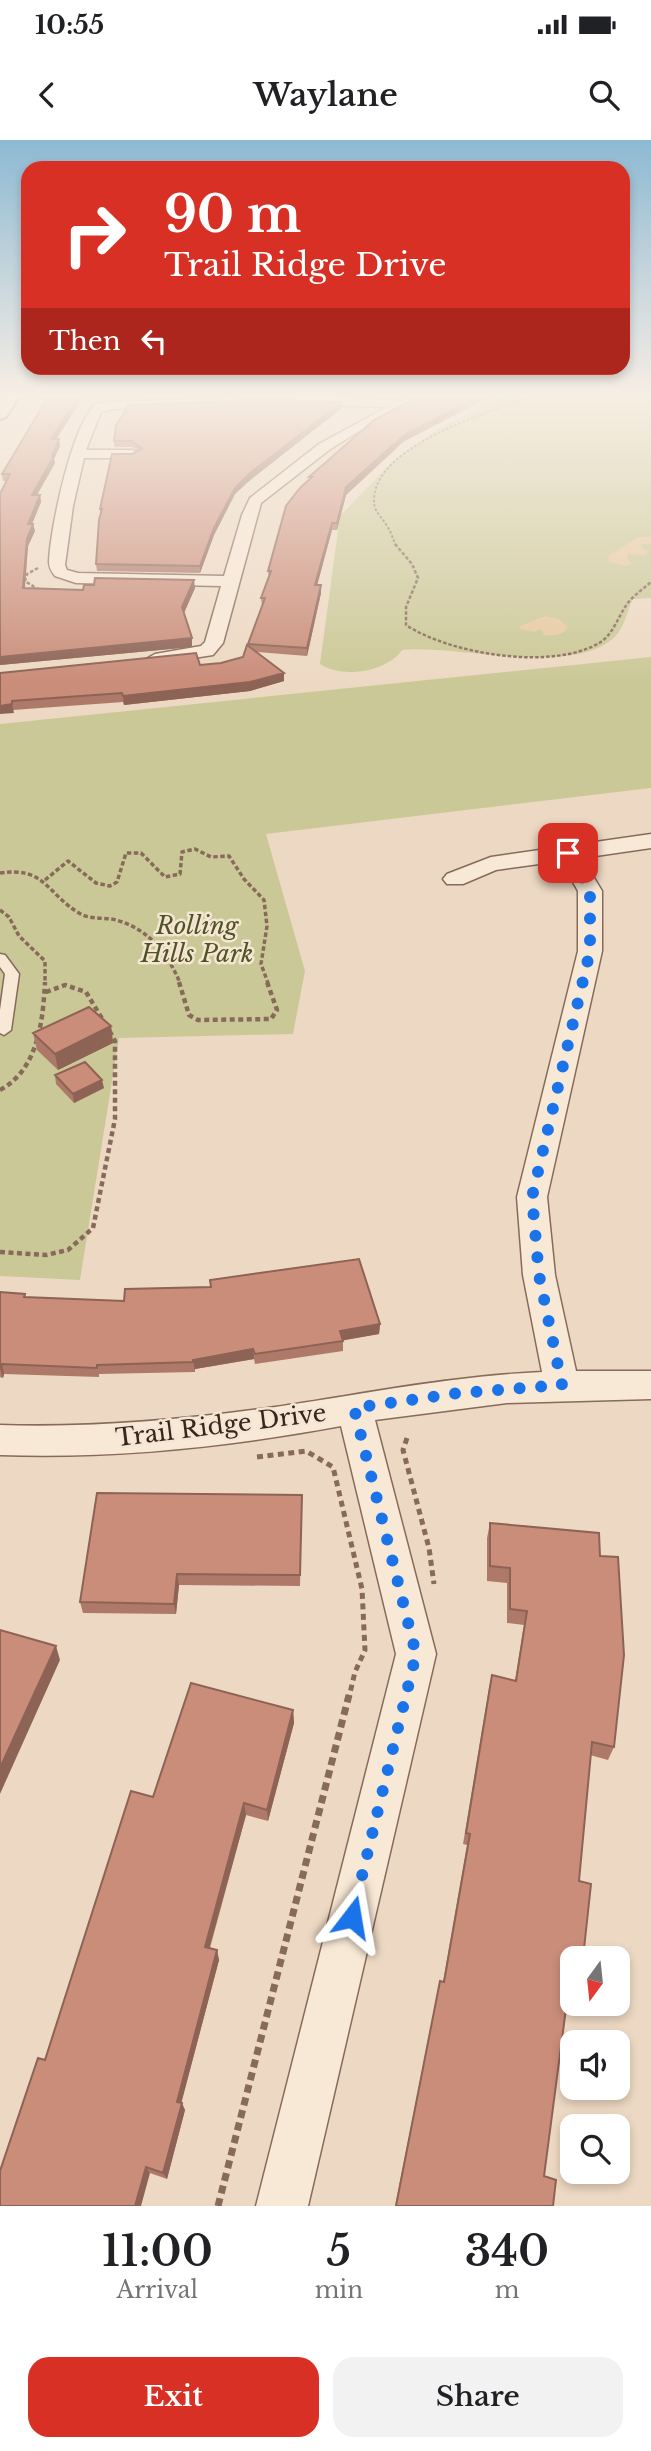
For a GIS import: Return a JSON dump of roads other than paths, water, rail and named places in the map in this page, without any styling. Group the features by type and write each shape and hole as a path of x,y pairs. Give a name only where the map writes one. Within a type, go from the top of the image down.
{"street":[{"path":"68,490 57,565 61,573 76,578 230,581"},
{"path":"145,660 207,651 214,643 255,501 269,490"},
{"path":"455,879 491,864 651,841"},
{"path":"562,1385 539,1275 532,1197 590,951 590,891 568,853"},
{"name":"Trail Ridge Drive","path":"0,1440 49,1443 154,1436 250,1426 459,1393 562,1385 651,1385"},
{"path":"282,2206 416,1654 354,1408"}],"lane":[{"path":"0,958 12,974 4,1030"}],"park label":[{"name":"Rolling Hills Park","path":"197,939"}]}
